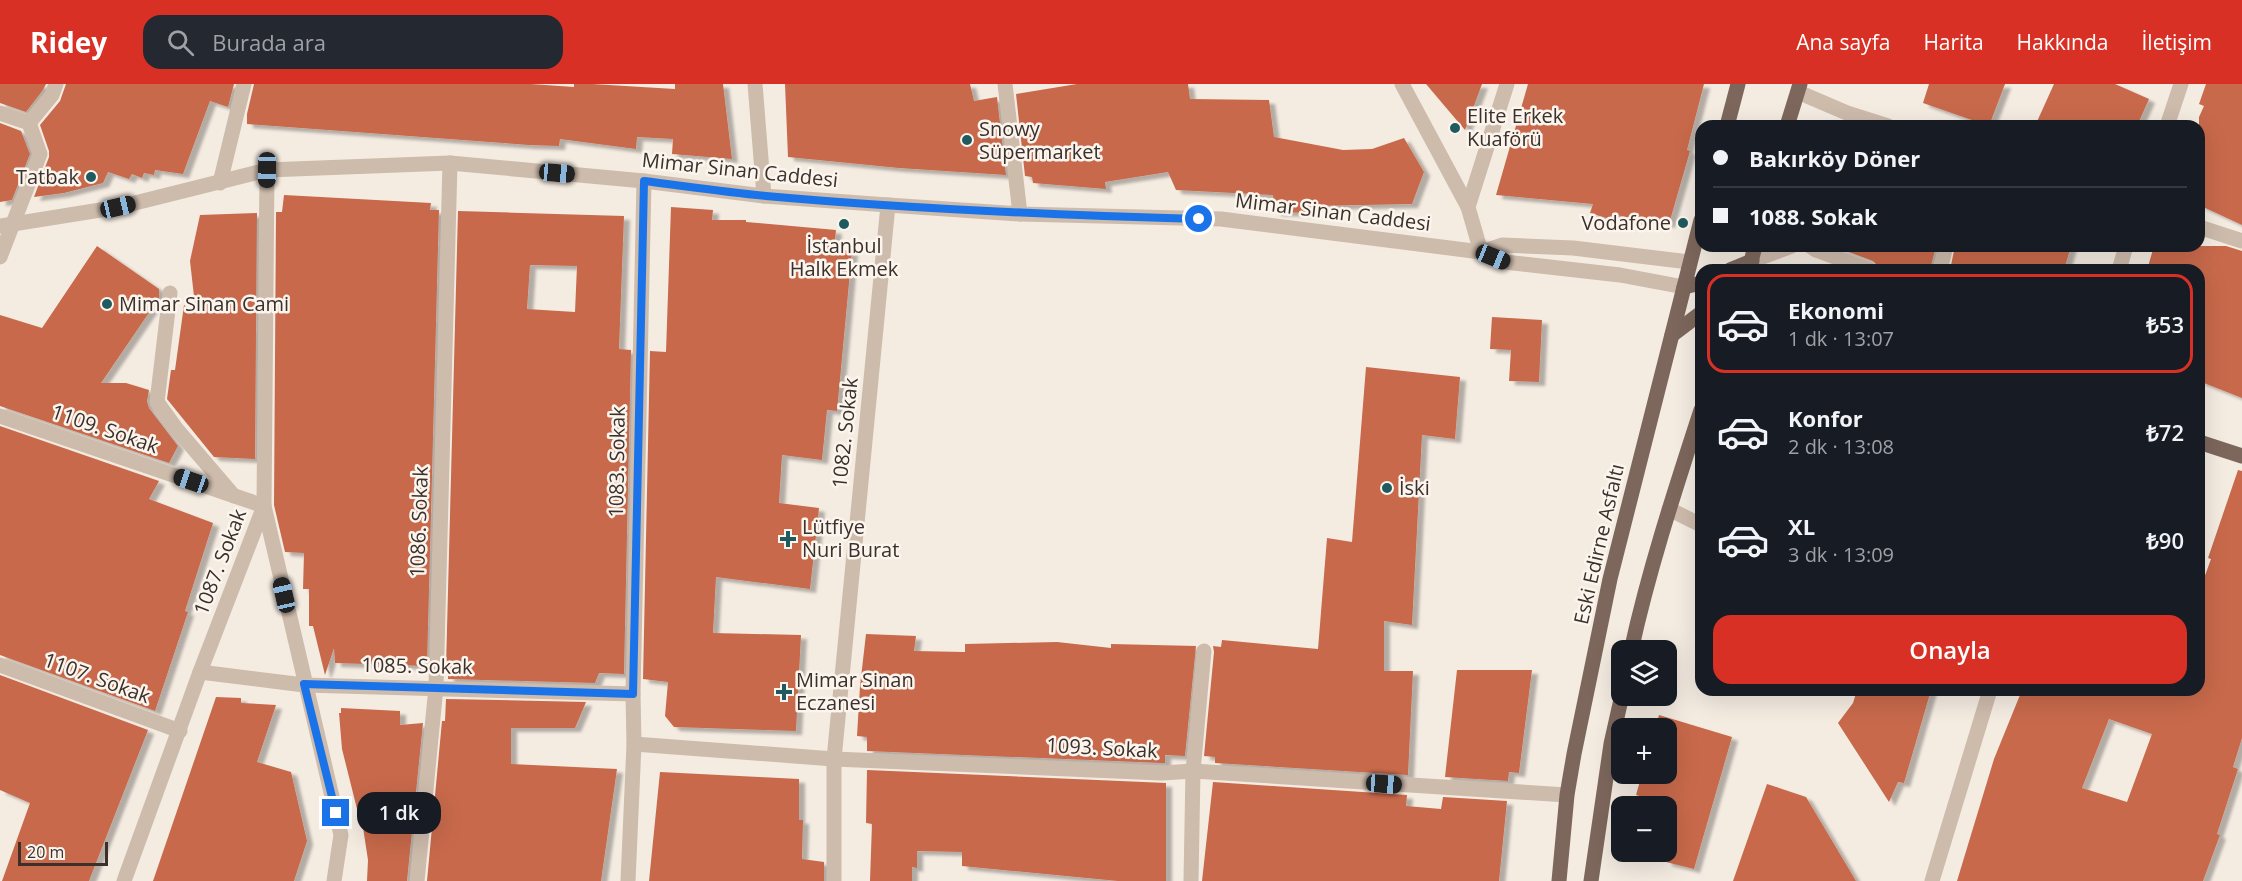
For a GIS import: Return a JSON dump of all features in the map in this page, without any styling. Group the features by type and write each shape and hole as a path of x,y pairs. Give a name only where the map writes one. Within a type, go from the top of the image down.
{"main road":[{"path":"1729,120 1738,84"},
{"path":"1789,120 1799,88"},
{"name":"Eski Edirne Asfaltı","path":"1559,881 1567,795 1610,579 1695,241"},
{"path":"1684,287 1695,284"},
{"path":"1672,335 1695,318"},
{"path":"1633,640 1669,509 1695,429"},
{"path":"2205,444 2242,456"},
{"path":"1591,881 1611,744 1620,706"}],"street":[{"path":"29,123 52,95 56,84"},
{"path":"220,183 244,84"},
{"path":"755,84 764,196"},
{"path":"1005,84 1020,214"},
{"path":"1402,84 1468,207 1481,252"},
{"path":"1468,207 1507,84"},
{"path":"2169,120 2181,84"},
{"path":"1799,88 1847,113 1869,120"},
{"path":"0,113 29,123"},
{"path":"0,257 7,226 40,154 29,123"},
{"name":"Mimar Sinan Caddesi","path":"7,226 118,207 267,170 450,163 644,181 764,196 888,206 1020,214 1221,219 1481,252"},
{"name":"1086. Sokak","path":"417,881 436,687 450,163"},
{"name":"1087. Sokak","path":"124,881 200,672 264,506 267,170"},
{"name":"1083. Sokak","path":"628,881 634,744 633,694 644,181"},
{"name":"1082. Sokak","path":"834,881 834,759 888,206"},
{"path":"2205,229 2242,241"},
{"path":"1481,252 1502,245 1561,247 1689,262"},
{"path":"1481,252 1505,261 1684,287"},
{"path":"1752,259 1774,252"},
{"path":"1820,252 1854,264"},
{"path":"170,293 157,402 175,427 234,496"},
{"name":"1109. Sokak","path":"0,416 264,506"},
{"path":"264,506 341,835 334,881"},
{"path":"1669,509 1695,522"},
{"path":"1191,881 1193,771 1204,651"},
{"name":"1107. Sokak","path":"0,665 180,731"},
{"name":"1085. Sokak","path":"200,672 304,684 633,694"},
{"path":"1932,881 1988,696"},
{"name":"1093. Sokak","path":"634,744 834,759 1162,772 1193,771 1567,795"}],"building":[{"path":"0,84 46,84 26,112 0,103"},
{"path":"66,84 234,84 228,107 210,101 183,174 155,170 154,175 144,173 142,178 132,174 129,179 108,172 103,183 64,193 34,197 49,157 40,125 60,101"},
{"path":"254,84 531,84 574,87 574,84 592,84 675,89 675,84 723,84 732,159 672,154 673,139 637,137 636,149 560,139 559,146 529,145 247,124"},
{"path":"785,84 970,84 974,101 997,97 1006,175 899,168 788,157"},
{"path":"1077,84 1188,84 1190,99 1269,100 1274,137 1343,150 1372,149 1404,138 1424,172 1412,204 1312,206 1312,213 1275,212 1273,195 1176,190 1168,172 1105,182 1106,189 1033,183 1032,177 1025,176 1016,94"},
{"path":"1426,84 1482,84 1465,130"},
{"path":"1528,84 1704,84 1687,150 1690,151 1669,224 1642,217 1640,221 1617,215 1616,221 1590,213 1593,204 1496,195"},
{"path":"1929,84 2005,84 1991,120 1972,120 1923,103"},
{"path":"2054,84 2115,84 2149,99 2140,120 2038,120"},
{"path":"2206,84 2242,84 2242,225 2205,208 2205,120 2199,120 2204,106 2199,104"},
{"path":"0,123 21,131 30,154 12,200 0,202"},
{"path":"284,195 431,203 430,210 439,210 427,666 335,663 334,648 325,675 313,626 309,626 309,589 303,589 304,553 285,552 274,505 276,212 282,212"},
{"path":"671,207 713,210 712,220 746,220 746,222 836,230 834,249 852,251 837,411 827,410 822,460 782,455 779,503 819,508 810,589 716,577 713,633 801,635 796,731 674,727 665,716 668,682 643,679 650,351 666,352"},
{"path":"458,211 624,216 619,349 631,350 624,674 599,673 595,683 448,679 448,667 446,667","holes":["530,265 577,266 575,312 527,309"]},
{"path":"257,213 255,459 214,457 167,399 171,370 175,370 184,305 196,314 190,261 200,215"},
{"path":"97,246 159,289 159,298 101,383 126,383 149,390 147,401 149,408 178,446 169,463 0,406 0,315 42,328"},
{"path":"2205,246 2226,246 2242,251 2242,398 2205,383 2205,264 2149,264 2152,252 2205,252"},
{"path":"1849,252 1934,252 1932,264 1876,264"},
{"path":"1954,252 2069,252 2066,264 1951,264"},
{"path":"1492,317 1542,320 1539,382 1509,381 1511,350 1490,349"},
{"path":"1366,367 1460,377 1455,439 1422,435 1412,625 1384,621 1384,671 1413,671 1408,775 1215,763 1215,757 1204,756 1213,646 1221,647 1222,640 1318,649 1327,538 1352,542"},
{"path":"0,426 159,481 149,499 213,523 185,611 188,612 155,711 0,655"},
{"path":"2238,470 2242,471 2242,738 2233,767 2238,769 2217,834 2220,835 2203,881 1957,881 1994,759 2020,696 2205,696 2205,576 2211,559 2208,558","holes":["2109,719 2152,734 2127,802 2082,788"]},
{"path":"866,634 916,636 914,651 965,652 965,644 1057,642 1111,648 1111,644 1196,646 1185,756 1165,755 1165,763 1162,763 867,751 867,737 857,736"},
{"path":"1457,670 1532,670 1519,773 1509,772 1508,781 1445,777"},
{"path":"0,675 148,730 89,881 2,881 30,803 0,790"},
{"path":"1855,696 1929,696 1904,783 1898,782 1889,802 1838,723 1853,703"},
{"path":"216,697 241,698 241,703 276,705 257,762 291,772 307,841 294,881 153,881"},
{"path":"446,699 586,702 575,728 511,728 511,764 617,769 601,881 427,881"},
{"path":"341,708 400,711 400,725 423,723 407,881 367,881 368,860 362,821 360,821 342,749 339,713 341,713"},
{"path":"1677,720 1732,737 1694,869 1666,862 1677,862 1677,796 1636,795 1639,784 1677,784"},
{"path":"867,770 1166,783 1166,881 1118,881 962,866 962,852 917,851 917,868 912,867 912,881 870,881 872,824 866,823"},
{"path":"660,772 799,779 799,820 803,820 802,859 824,862 824,881 649,881"},
{"path":"1213,782 1407,795 1406,806 1441,809 1443,797 1507,801 1499,881 1202,881"},
{"path":"1767,784 1806,797 1856,881 1733,881"}],"place":[{"name":"Elite Erkek Kuaförü","path":"1455,128"},
{"name":"Snowy Süpermarket","path":"967,140"},
{"name":"Tatbak","path":"91,177"},
{"name":"Vodafone","path":"1683,223"},
{"name":"İstanbul Halk Ekmek","path":"844,224"},
{"name":"Mimar Sinan Cami","path":"107,304"},
{"name":"İski","path":"1387,488"},
{"name":"Lütfiye Nuri Burat","path":"788,539"},
{"name":"Mimar Sinan Eczanesi","path":"784,692"}],"route":[{"path":"336,813 304,684 633,694 644,181 764,196 888,206 1020,214 1199,219"}]}
